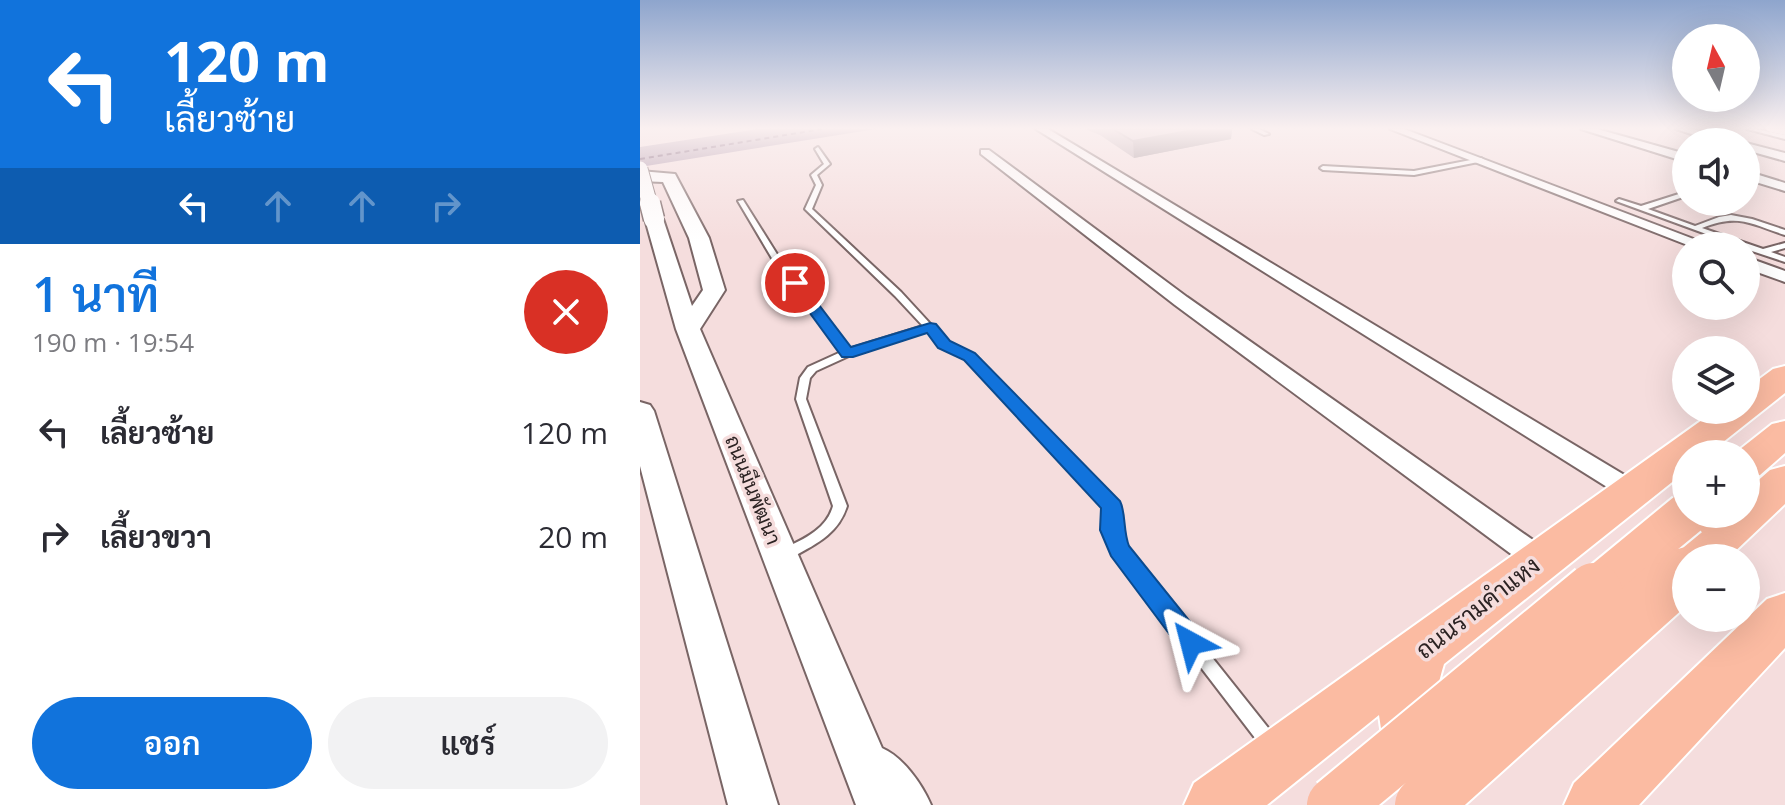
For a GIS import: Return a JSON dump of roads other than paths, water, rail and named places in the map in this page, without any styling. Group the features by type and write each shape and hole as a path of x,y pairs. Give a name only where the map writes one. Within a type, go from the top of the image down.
{"main road":[{"path":"1760,395 1785,376"},
{"name":"ถนนรามคำแหง","path":"1216,805 1721,424"},
{"path":"1760,454 1785,433"},
{"path":"1714,544 1785,480"},
{"path":"1335,805 1672,526"},
{"path":"1423,805 1672,582"},
{"path":"1612,800 1785,614"},
{"path":"1421,653 1407,692 1407,723 1416,755 1446,793 1460,805"}],"street":[{"path":"1004,167 1181,301 1540,560"},
{"path":"1102,167 1632,491"},
{"path":"1498,167 1672,234"},
{"name":"ถนนมีนพัฒนา","path":"640,169 688,329 881,805"},
{"path":"640,176 669,177 699,238 714,290 688,329"},
{"path":"1760,179 1785,187"},
{"path":"1760,267 1785,277"},
{"path":"640,411 741,791"},
{"path":"863,757 906,805"}],"lane":[{"path":"824,167 814,175 819,185 808,209 944,344 970,357 1112,506 1112,530 1119,550 1281,758"},
{"path":"1323,168 1414,173 1447,167"},
{"path":"1640,209 1672,198"},
{"path":"741,201 777,260 847,353"},
{"path":"1619,201 1785,260"},
{"path":"1696,228 1720,217 1731,216 1785,233"},
{"path":"1763,252 1785,245"},
{"path":"779,557 825,533 837,520 840,506 801,399 805,378 812,369 847,353 930,327"}]}
